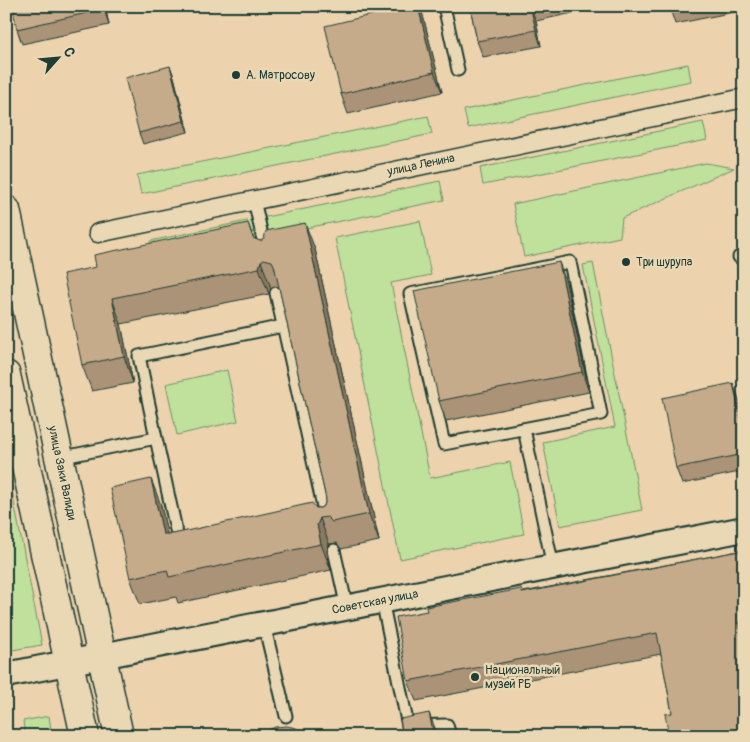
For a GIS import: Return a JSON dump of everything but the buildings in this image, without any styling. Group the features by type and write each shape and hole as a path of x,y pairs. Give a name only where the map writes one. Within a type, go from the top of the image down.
{"main road":[{"name":"улица Заки Валиди","path":"6,210 118,736"},
{"path":"6,375 85,736"}],"street":[{"name":"улица Ленина","path":"98,233 744,98"},
{"name":"Советская улица","path":"6,675 744,528"}],"lane":[{"path":"444,6 458,70"},
{"path":"254,200 268,260"},
{"path":"570,262 601,414 524,429 444,444 410,294 570,262"},
{"path":"276,292 324,524"},
{"path":"191,551 181,553 139,356 283,326"},
{"path":"524,429 553,567"},
{"path":"59,458 156,438"},
{"path":"334,550 347,608"},
{"path":"382,600 408,726 447,725 450,736"},
{"path":"264,624 286,716"}],"green space":[{"path":"688,64 691,81 468,128 464,110"},
{"path":"428,116 432,134 141,194 137,175"},
{"path":"703,122 707,140 483,185 480,168"},
{"path":"706,163 734,168 622,218 620,237 524,257 513,204"},
{"path":"440,181 444,200 154,259 150,241"},
{"path":"420,221 431,275 391,283 430,478 510,462 524,534 400,559 335,238"},
{"path":"593,263 642,510 560,526 543,442 615,427 583,265"},
{"path":"227,370 238,421 177,435 166,384"},
{"path":"6,461 42,645 6,651"},
{"path":"49,716 52,736 25,736 23,721"}],"place":[{"name":"А. Матросову","path":"236,75"},
{"name":"Три шурупа","path":"626,262"},
{"name":"Национальный музей РБ","path":"475,677"}]}
